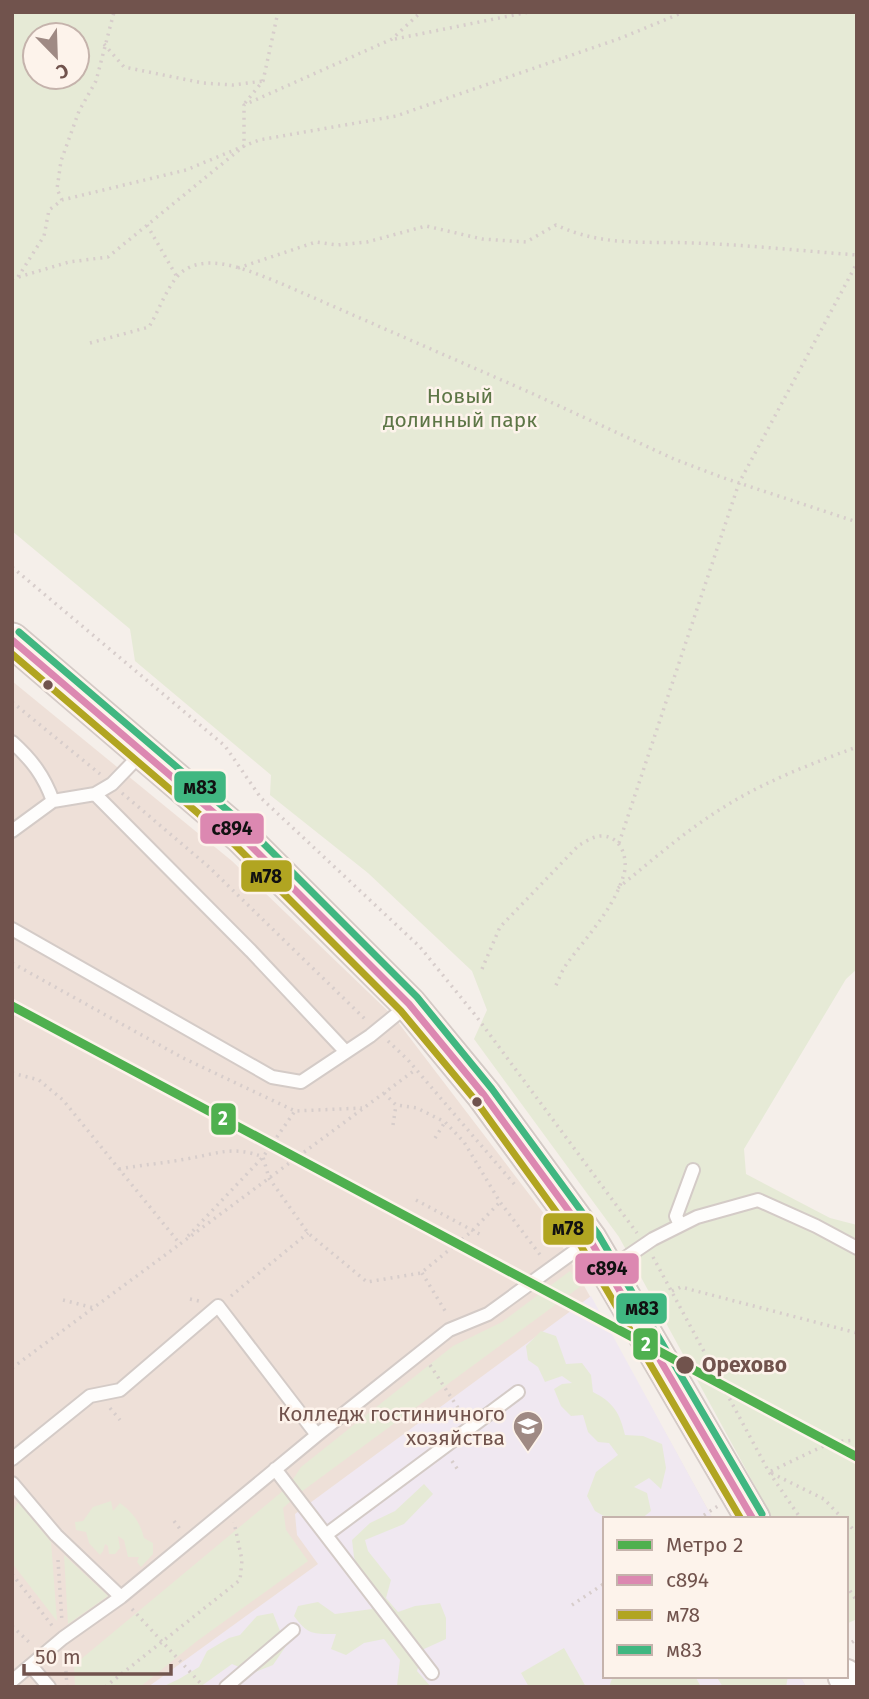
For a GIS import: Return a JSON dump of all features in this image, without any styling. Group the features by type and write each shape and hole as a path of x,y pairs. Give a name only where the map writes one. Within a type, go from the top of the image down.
{"main road":[{"path":"12,640 241,836 409,1004 484,1095 590,1240 608,1269 738,1515"}],"lane":[{"path":"12,742 33,761 46,782 53,801"},
{"path":"12,831 53,801 95,794 112,784 143,751"},
{"path":"95,794 251,951 346,1052"},
{"path":"12,929 272,1077 301,1082 377,1031 409,1004"},
{"path":"680,1225 676,1216 692,1170"},
{"path":"608,1269 680,1225 727,1207 758,1200 857,1248"},
{"path":"12,1681 63,1639 121,1597 449,1330 488,1314 590,1240"},
{"path":"12,1459 90,1396 120,1390 218,1306 317,1435"},
{"path":"327,1534 518,1392"},
{"path":"275,1469 432,1673"},
{"path":"12,1483 56,1535 121,1597"},
{"path":"226,1687 293,1630"},
{"path":"31,1666 49,1687"}],"path":[{"path":"62,200 57,189 61,161 79,111 96,81 114,12"},
{"path":"244,146 244,105 263,81 278,12"},
{"path":"393,39 421,12"},
{"path":"244,105 393,39 529,12"},
{"path":"15,279 44,236 49,210 62,200 186,170 259,140 396,116 621,38 684,12"},
{"path":"104,44 124,67 203,83 233,85 263,81"},
{"path":"15,279 42,268 108,257 244,146"},
{"path":"147,225 177,277"},
{"path":"238,268 316,242 337,245 367,242 426,226 482,239 526,242 556,225 603,241 730,245 857,255"},
{"path":"619,843 740,483 857,262"},
{"path":"90,343 149,327 177,277 203,263 238,268 306,294 674,459 857,522"},
{"path":"12,567 225,746 261,799 420,947 476,1016 645,1244 673,1291 769,1472 800,1517"},
{"path":"12,702 209,867 416,1069 518,1189"},
{"path":"616,890 668,847 734,801 825,758 857,747"},
{"path":"482,969 500,927 579,845 595,837 606,836 619,843 624,855 624,873 584,944 565,966 554,989"},
{"path":"12,963 183,1058 295,1111 364,1108"},
{"path":"12,1367 416,1069"},
{"path":"12,1073 39,1080 63,1100 180,1244"},
{"path":"384,1093 397,1105 417,1108 445,1122 464,1142 500,1202 546,1262"},
{"path":"393,1125 397,1105"},
{"path":"180,1244 263,1157 295,1111"},
{"path":"435,1138 445,1122"},
{"path":"119,1169 213,1152 246,1150 263,1157 270,1178 308,1233 367,1282 421,1273 471,1233 500,1202"},
{"path":"416,1200 483,1236"},
{"path":"218,1306 308,1233"},
{"path":"421,1273 447,1314"},
{"path":"673,1291 681,1287 857,1333"},
{"path":"63,1300 94,1308"},
{"path":"422,1352 458,1409"},
{"path":"769,1472 832,1442 857,1440"},
{"path":"769,1472 824,1499 840,1517"},
{"path":"701,1517 720,1505 738,1515"},
{"path":"105,1687 240,1580 242,1560 231,1506"},
{"path":"174,1521 181,1530"},
{"path":"56,1535 67,1687"},
{"path":"12,1574 63,1639"},
{"path":"572,1605 603,1584"},
{"path":"121,1597 204,1687"},
{"path":"12,1626 43,1655"},
{"path":"848,1670 857,1639"}],"shaded area":[{"path":"12,681 232,861 394,1017 545,1215 712,1517 603,1517 603,1678 801,1678 805,1685 12,1687"},
{"name":"Колледж гостиничного хозяйcтва","path":"591,1296 712,1517 603,1517 603,1678 801,1678 805,1685 148,1687 318,1564 297,1535 295,1514"}],"green space":[{"name":"Новый долинный парк","path":"12,12 857,12 857,969 846,979 744,1149 746,1174 830,1218 857,1225 857,1619 848,1623 848,1517 772,1517 619,1237 474,1039 487,1010 472,971 368,873 270,795 271,775 135,661 130,629 12,531"},
{"path":"570,1271 581,1286 301,1492 292,1481 301,1467 453,1346 502,1322"},
{"path":"541,1331 556,1336 566,1364 582,1363 591,1375 593,1392 615,1409 625,1435 643,1436 662,1444 666,1468 661,1489 649,1478 634,1487 647,1493 651,1511 644,1517 606,1517 595,1511 587,1496 596,1472 618,1455 609,1443 598,1442 588,1432 583,1415 571,1416 561,1406 554,1389 562,1384 572,1383 562,1376 545,1382 538,1367 528,1360 526,1346"},
{"path":"424,1484 433,1494 404,1524 365,1540 368,1551 391,1580 386,1598 398,1612 415,1606 440,1603 446,1618 446,1639 424,1649 417,1671 431,1687 390,1687 397,1686 400,1660 384,1639 364,1643 346,1655 331,1649 336,1634 312,1632 303,1627 294,1616 298,1606 318,1602 335,1614 372,1609 354,1557 352,1540 370,1523 395,1511"},
{"path":"284,1490 292,1500 283,1508 286,1530 308,1561 197,1641 140,1687 75,1687 74,1665"},
{"path":"111,1501 113,1511 120,1503 129,1510 144,1538 153,1543 153,1554 141,1567 137,1562 139,1557 128,1557 124,1540 118,1536 120,1548 115,1554 109,1554 105,1544 100,1555 89,1543 86,1532 76,1530 75,1522 83,1521 93,1507"},
{"path":"18,1502 51,1542 57,1621 12,1563 12,1515"},
{"path":"64,1555 108,1596 68,1624"},
{"path":"273,1613 286,1646 273,1665 253,1673 232,1664 200,1687 162,1687 199,1667 207,1651 240,1635 257,1616"},
{"path":"564,1648 586,1687 529,1687 521,1673"},
{"path":"612,1678 696,1678 701,1687 609,1687"},
{"path":"717,1678 788,1678 786,1687 723,1687"}],"metro line":[{"name":"2","path":"12,1006 857,1457"}],"transit line":[{"name":"м83","path":"19,632 248,828 417,997 492,1089 598,1234 762,1514"},
{"name":"с894","path":"12,640 241,836 409,1004 484,1095 590,1240 752,1517"},
{"name":"м78","path":"12,654 234,844 401,1011 476,1101 581,1246 740,1517"}],"place":[{"name":"Орехово","path":"685,1365"},
{"name":"Колледж гостиничного хозяйcтва","path":"528,1453"}]}
